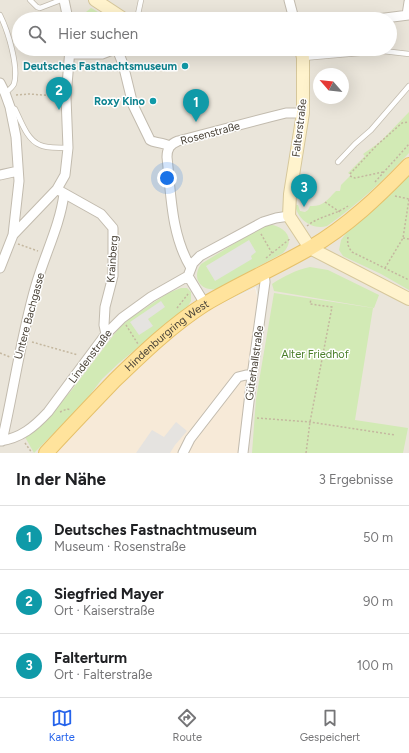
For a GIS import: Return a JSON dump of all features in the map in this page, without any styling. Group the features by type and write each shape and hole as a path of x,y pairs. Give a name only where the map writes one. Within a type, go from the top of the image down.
{"main road":[{"name":"Hindenburgring West","path":"46,453 143,352 180,322 205,304 310,248 347,223 384,191 409,165"}],"street":[{"path":"62,0 66,12"},
{"path":"95,0 113,12"},
{"path":"289,0 292,12"},
{"path":"397,16 408,15 409,2"},
{"path":"12,238 61,191 65,175 68,148 66,97 70,56"},
{"path":"119,56 123,64 133,104 150,140 152,142 164,143 170,146"},
{"name":"Falterstraße","path":"289,216 290,194 303,113 302,56"},
{"path":"0,83 10,106 16,137 19,181 12,238 0,268"},
{"name":"Rosenstraße","path":"189,272 173,216 167,157 167,152 170,146 178,141 286,113 303,113"},
{"path":"0,176 18,171"},
{"name":"Untere Bachgasse","path":"1,441 12,398 17,360 36,284 62,210 61,191"},
{"name":"Krainberg","path":"61,191 100,214 113,228 113,276 105,307 104,325 106,334"},
{"path":"289,216 310,248 409,298"},
{"name":"Lindenstraße","path":"1,441 28,431 38,423 48,412 106,334 122,318 189,272 193,263 200,256 263,222 289,216"},
{"path":"189,272 205,304"},
{"name":"Güterhallstraße","path":"243,453 264,294 264,273"},
{"path":"183,453 190,440 238,377 246,375 252,376"}],"lane":[{"path":"30,0 40,8 62,0"},
{"path":"139,12 141,0"},
{"path":"0,15 7,31 12,55"},
{"path":"397,53 409,54"},
{"path":"5,93 13,86 15,69 12,56"},
{"path":"338,162 371,130 409,86"},
{"path":"10,106 15,109 30,137 36,143 45,146 68,148"}],"path":[{"path":"15,96 29,94 66,97"},
{"path":"383,172 355,178 350,175 377,145 402,123 409,122"},
{"path":"385,268 403,238 409,199 391,194"},
{"path":"256,226 272,253"},
{"path":"350,233 347,243 352,252 409,280"},
{"path":"12,238 47,254"},
{"path":"403,238 409,239"},
{"path":"306,453 310,422 332,307 310,304 311,299"},
{"path":"122,318 138,344"},
{"path":"22,340 89,357"},
{"path":"0,354 17,360"},
{"path":"56,413 67,409 73,410"},
{"path":"247,418 310,422 395,435"},
{"path":"23,439 32,453"}],"shaded area":[{"path":"0,0 409,0 409,453 239,453 259,303 256,287 208,310 182,327 55,453 0,453"},
{"path":"249,240 256,252 251,256 252,259 215,281 206,266"},
{"path":"255,288 259,303 239,453 55,453 144,360 182,328 208,310"},
{"path":"161,301 165,307 148,319 153,326 139,335 130,322"},
{"path":"176,422 187,431 170,453 136,453 152,430 164,437"}],"green space":[{"path":"91,8 98,12 86,12"},
{"path":"409,112 409,153 360,201 327,226 316,227 306,223 299,215 295,205 298,205 300,211 305,212 310,206 322,204 336,191 340,191 341,185 351,175 348,173 365,156 363,154 380,142"},
{"path":"409,174 409,290 381,274 343,256 339,250 341,240 347,232"},
{"path":"268,224 279,227 287,234 289,242 283,253 217,289 206,288 199,283 197,274 201,264"},
{"path":"310,267 328,270 379,295 374,308 274,291 272,284 281,278"},
{"path":"181,288 187,288 191,292 191,301 188,306 102,379 83,404 34,453 25,437 50,414 71,391 119,328 129,319 168,293"},
{"name":"Alter Friedhof","path":"274,293 373,308 355,420 408,428 403,453 252,453 256,399"}],"place":[{"name":"Deutsches Fastnachtsmuseum","path":"185,66"},
{"name":"Roxy Kino","path":"153,101"},
{"name":"Siegfried Mayer","path":"59,110"},
{"name":"Deutsches Fastnachtmuseum","path":"196,122"},
{"name":"Falterturm","path":"304,207"}]}
